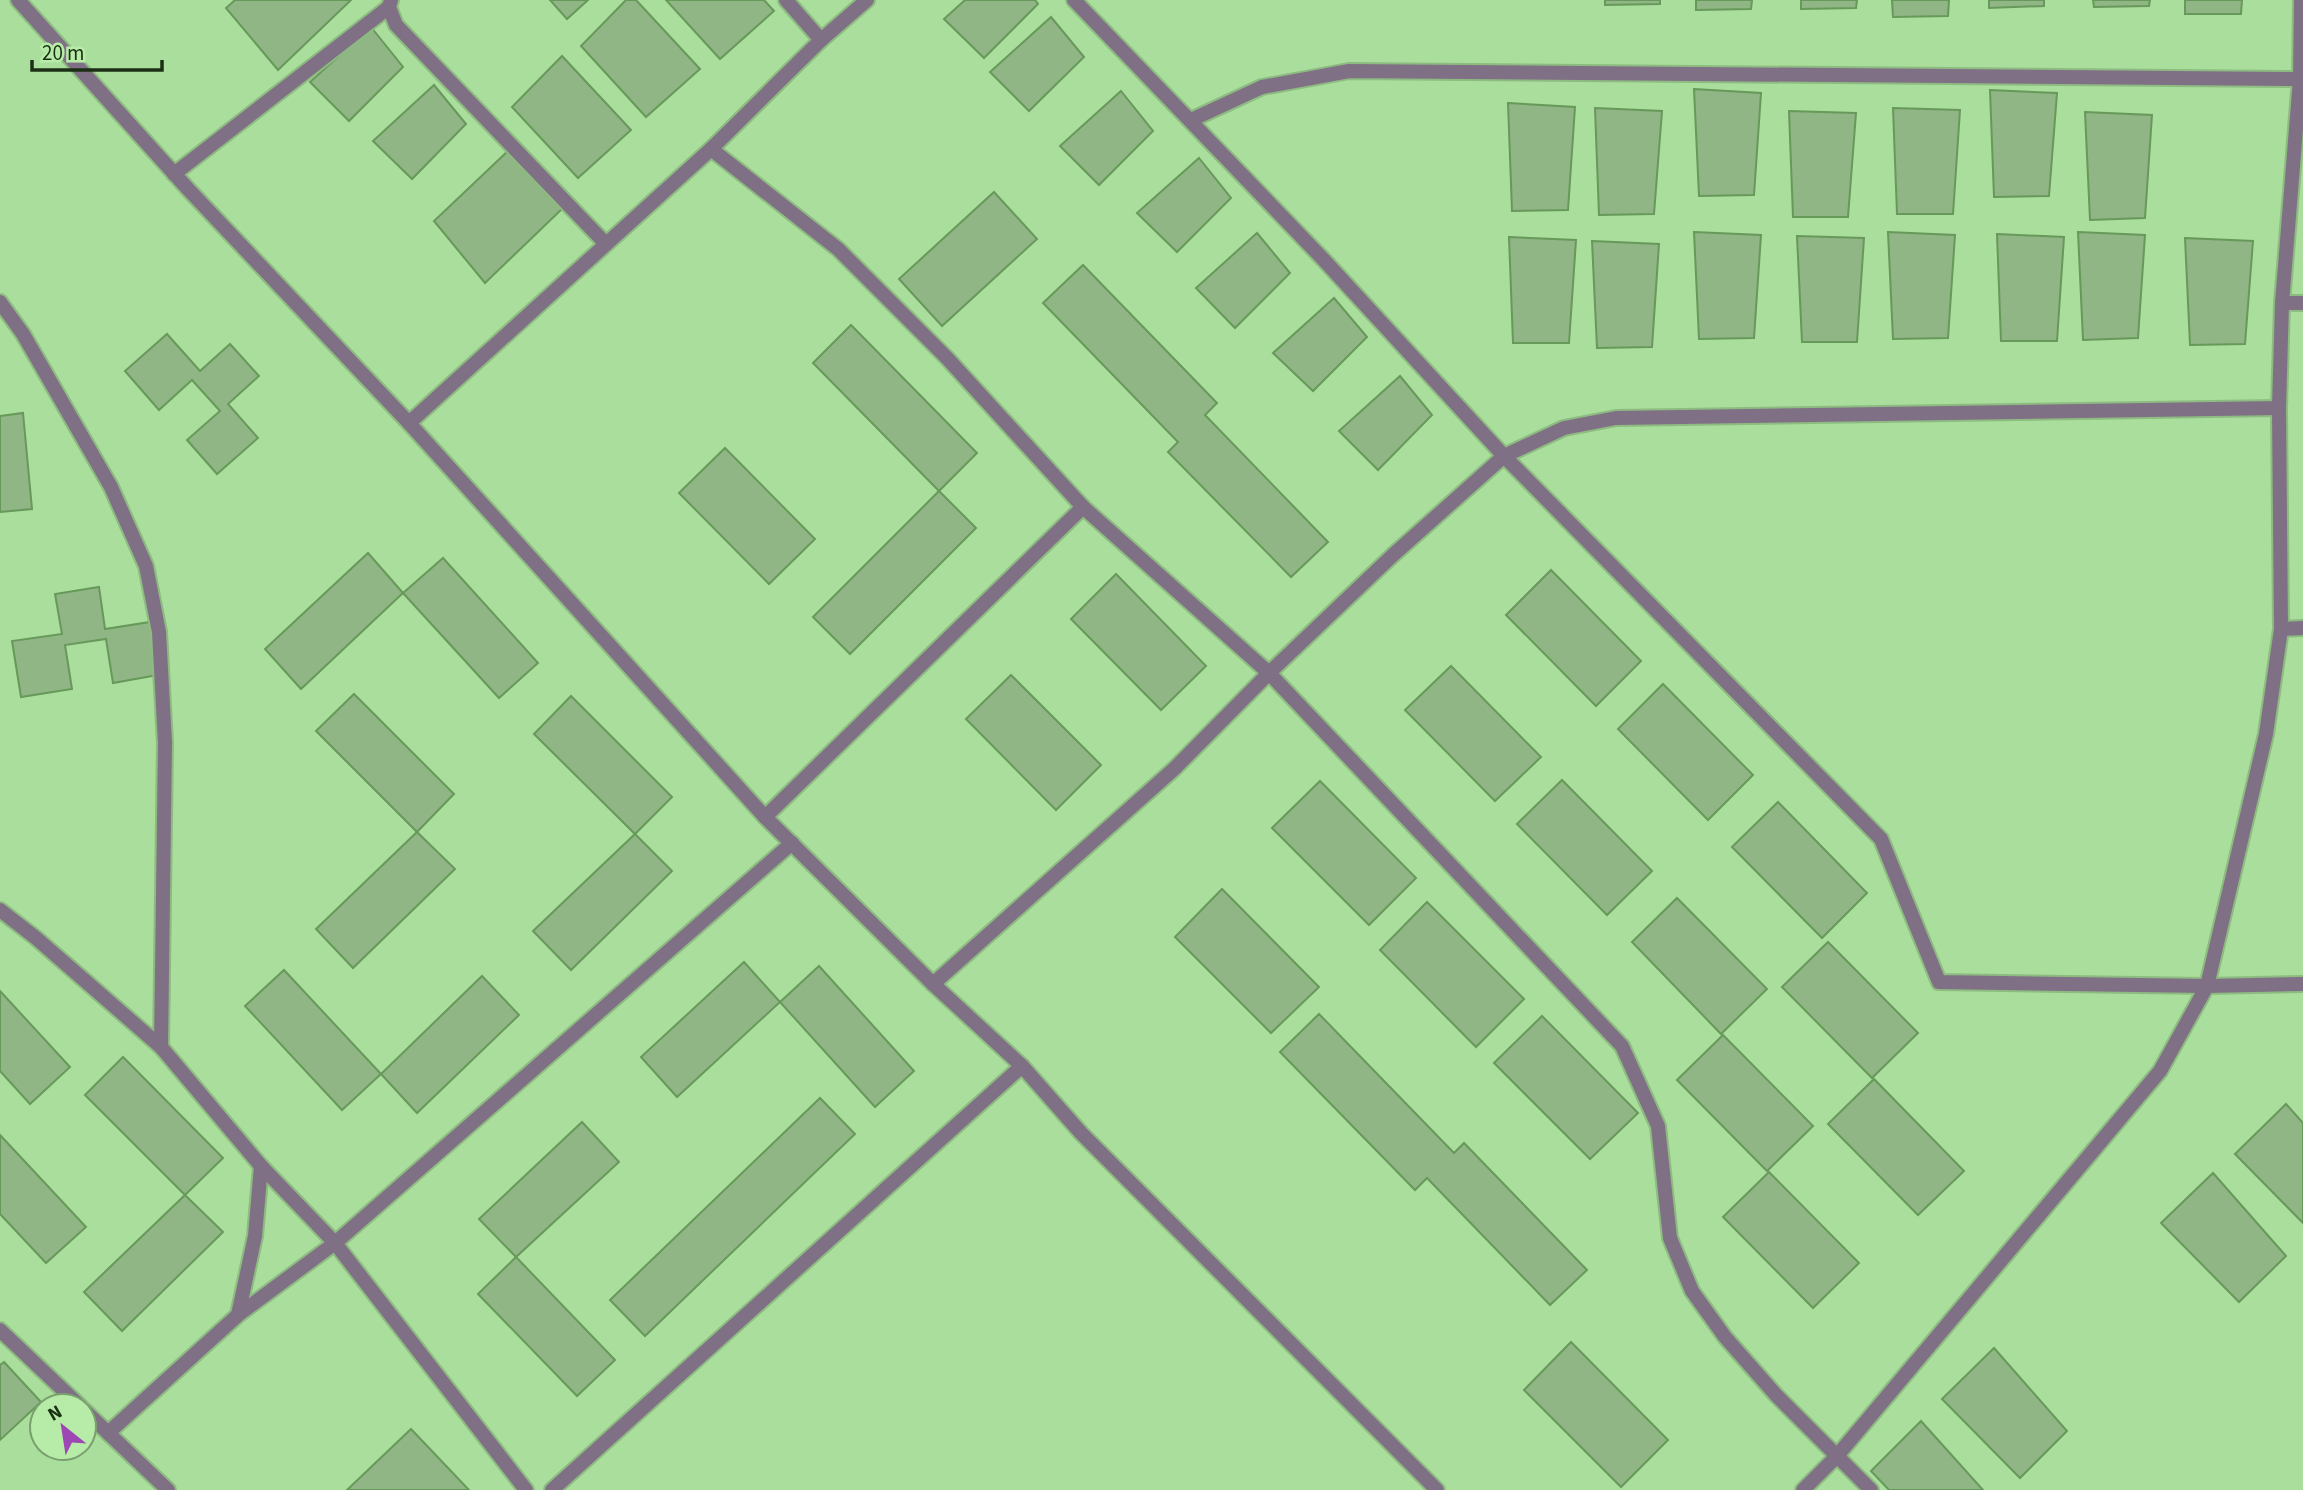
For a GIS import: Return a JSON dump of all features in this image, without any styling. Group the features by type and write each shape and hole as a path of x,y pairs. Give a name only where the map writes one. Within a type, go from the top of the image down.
{"street":[{"path":"18,0 174,174 410,423 765,817 933,984 1022,1066 1081,1133 1437,1490"},
{"path":"786,0 821,40"},
{"path":"410,423 711,149 821,40 867,0"},
{"path":"1074,0 1323,259 1504,456 1881,839 1938,982 2207,986 2303,984"},
{"path":"1803,1490 1837,1456 2160,1071 2207,986 2266,734 2281,629 2279,408 2282,303 2300,79 2301,0"},
{"path":"174,174 390,3 396,25 606,244"},
{"path":"1191,120 1262,87 1349,71 2300,79"},
{"path":"711,149 838,248 947,358 1083,507 1269,673 1622,1045 1658,1126 1670,1238 1692,1291 1733,1346 1776,1395 1871,1490"},
{"path":"0,302 23,334 111,487 146,566 159,632 165,743 161,1046"},
{"path":"2282,303 2303,303"},
{"path":"933,984 1174,769 1269,673 1393,555 1504,456 1564,428 1616,418 2279,408"},
{"path":"765,817 1083,507"},
{"path":"2281,629 2303,628"},
{"path":"108,1433 238,1315 335,1243 792,843"},
{"path":"0,910 161,1046 261,1166 335,1243 526,1490"},
{"path":"552,1490 1022,1066"},
{"path":"238,1315 256,1236 261,1166"},
{"path":"0,1330 65,1392"},
{"path":"98,1423 168,1490"}],"building":[{"path":"235,0 351,0 278,70 226,8"},
{"path":"550,0 588,0 567,19"},
{"path":"626,0 636,0 700,69 646,117 581,46"},
{"path":"666,0 764,0 774,11 720,59"},
{"path":"965,0 1035,0 1038,4 984,58 944,19"},
{"path":"1605,0 1660,0 1660,4 1605,5"},
{"path":"1696,0 1752,0 1751,9 1696,10"},
{"path":"1801,0 1857,0 1856,8 1801,9"},
{"path":"1892,0 1949,0 1948,16 1893,17"},
{"path":"1989,0 2044,0 2044,6 1989,8"},
{"path":"2093,0 2150,0 2149,6 2094,7"},
{"path":"2185,0 2242,0 2241,14 2185,14"},
{"path":"1051,17 1084,57 1029,111 990,72"},
{"path":"371,27 403,67 349,121 310,82"},
{"path":"562,56 631,130 578,178 512,107"},
{"path":"434,85 466,124 412,179 373,141"},
{"path":"1694,89 1761,93 1754,195 1699,196"},
{"path":"1990,90 2057,93 2049,196 1994,197"},
{"path":"1121,91 1153,131 1099,185 1060,146"},
{"path":"1508,103 1575,107 1568,210 1512,211"},
{"path":"1595,108 1662,111 1654,214 1599,215"},
{"path":"1893,108 1960,110 1953,214 1897,214"},
{"path":"1789,111 1856,113 1848,217 1793,217"},
{"path":"2085,112 2152,115 2145,218 2090,220"},
{"path":"509,150 563,208 485,283 434,221"},
{"path":"1199,158 1231,198 1177,252 1137,213"},
{"path":"994,192 1037,239 942,326 899,279"},
{"path":"1694,232 1761,235 1754,338 1699,339"},
{"path":"1888,232 1955,235 1948,338 1893,339"},
{"path":"2078,232 2145,235 2138,338 2083,340"},
{"path":"1257,233 1290,273 1235,328 1196,288"},
{"path":"1997,234 2064,237 2057,341 2001,341"},
{"path":"1797,236 1864,238 1857,342 1802,342"},
{"path":"1509,237 1576,240 1569,343 1513,343"},
{"path":"2185,238 2253,241 2245,344 2190,345"},
{"path":"1592,241 1659,244 1652,347 1597,348"},
{"path":"1083,265 1217,403 1205,415 1328,542 1291,577 1168,452 1178,442 1043,303"},
{"path":"1334,298 1367,337 1313,391 1273,353"},
{"path":"851,325 977,453 939,491 813,363"},
{"path":"167,334 200,371 230,344 259,376 228,404 258,438 217,474 187,440 220,411 192,380 159,410 125,371"},
{"path":"1400,376 1432,415 1378,470 1339,431"},
{"path":"23,413 32,509 0,512 0,416"},
{"path":"725,448 815,539 769,584 679,493"},
{"path":"939,491 976,528 850,654 813,617"},
{"path":"368,553 403,593 301,689 265,649"},
{"path":"443,558 538,663 499,698 403,593"},
{"path":"1551,570 1641,661 1596,706 1506,615"},
{"path":"1116,574 1206,666 1161,710 1071,619"},
{"path":"99,587 105,629 150,622 158,675 113,683 106,639 65,645 72,689 21,697 12,641 62,634 55,594"},
{"path":"1451,666 1541,757 1495,801 1405,710"},
{"path":"1011,675 1101,765 1056,810 966,719"},
{"path":"1663,684 1753,775 1708,820 1618,729"},
{"path":"354,694 454,794 417,832 316,731"},
{"path":"571,696 672,797 635,834 534,734"},
{"path":"1562,780 1652,871 1607,915 1517,824"},
{"path":"1320,781 1416,878 1369,925 1272,828"},
{"path":"1778,802 1867,893 1822,938 1732,847"},
{"path":"417,832 455,869 353,968 316,929"},
{"path":"635,834 672,871 571,970 533,931"},
{"path":"1222,889 1319,987 1271,1033 1175,937"},
{"path":"1677,898 1767,989 1721,1034 1632,942"},
{"path":"1427,902 1524,999 1476,1047 1380,950"},
{"path":"1828,942 1918,1033 1872,1078 1782,987"},
{"path":"744,962 780,1002 677,1097 641,1057"},
{"path":"819,966 914,1071 875,1107 780,1002"},
{"path":"284,970 381,1074 342,1110 245,1006"},
{"path":"482,976 519,1015 417,1113 381,1074"},
{"path":"0,991 70,1067 30,1104 0,1071"},
{"path":"1319,1014 1454,1153 1464,1143 1587,1270 1550,1305 1427,1178 1415,1190 1280,1052"},
{"path":"1542,1016 1638,1113 1590,1159 1494,1063"},
{"path":"1723,1035 1813,1126 1767,1171 1677,1080"},
{"path":"123,1057 223,1158 185,1195 85,1095"},
{"path":"1874,1079 1964,1171 1918,1215 1828,1124"},
{"path":"820,1098 855,1134 645,1336 610,1300"},
{"path":"2286,1104 2303,1123 2303,1223 2235,1154"},
{"path":"582,1122 619,1162 516,1257 479,1219"},
{"path":"0,1135 86,1227 46,1263 0,1214"},
{"path":"1769,1172 1859,1263 1813,1308 1723,1217"},
{"path":"2213,1173 2286,1256 2239,1302 2161,1223"},
{"path":"185,1195 223,1232 122,1331 84,1292"},
{"path":"516,1257 615,1360 577,1396 478,1294"},
{"path":"1571,1342 1668,1440 1621,1487 1524,1390"},
{"path":"1994,1348 2067,1431 2020,1478 1942,1399"},
{"path":"4,1362 32,1392 28,1392 28,1414 0,1440 0,1365"},
{"path":"1921,1421 1983,1490 1889,1490 1871,1471"},
{"path":"411,1429 469,1490 347,1490"}]}
